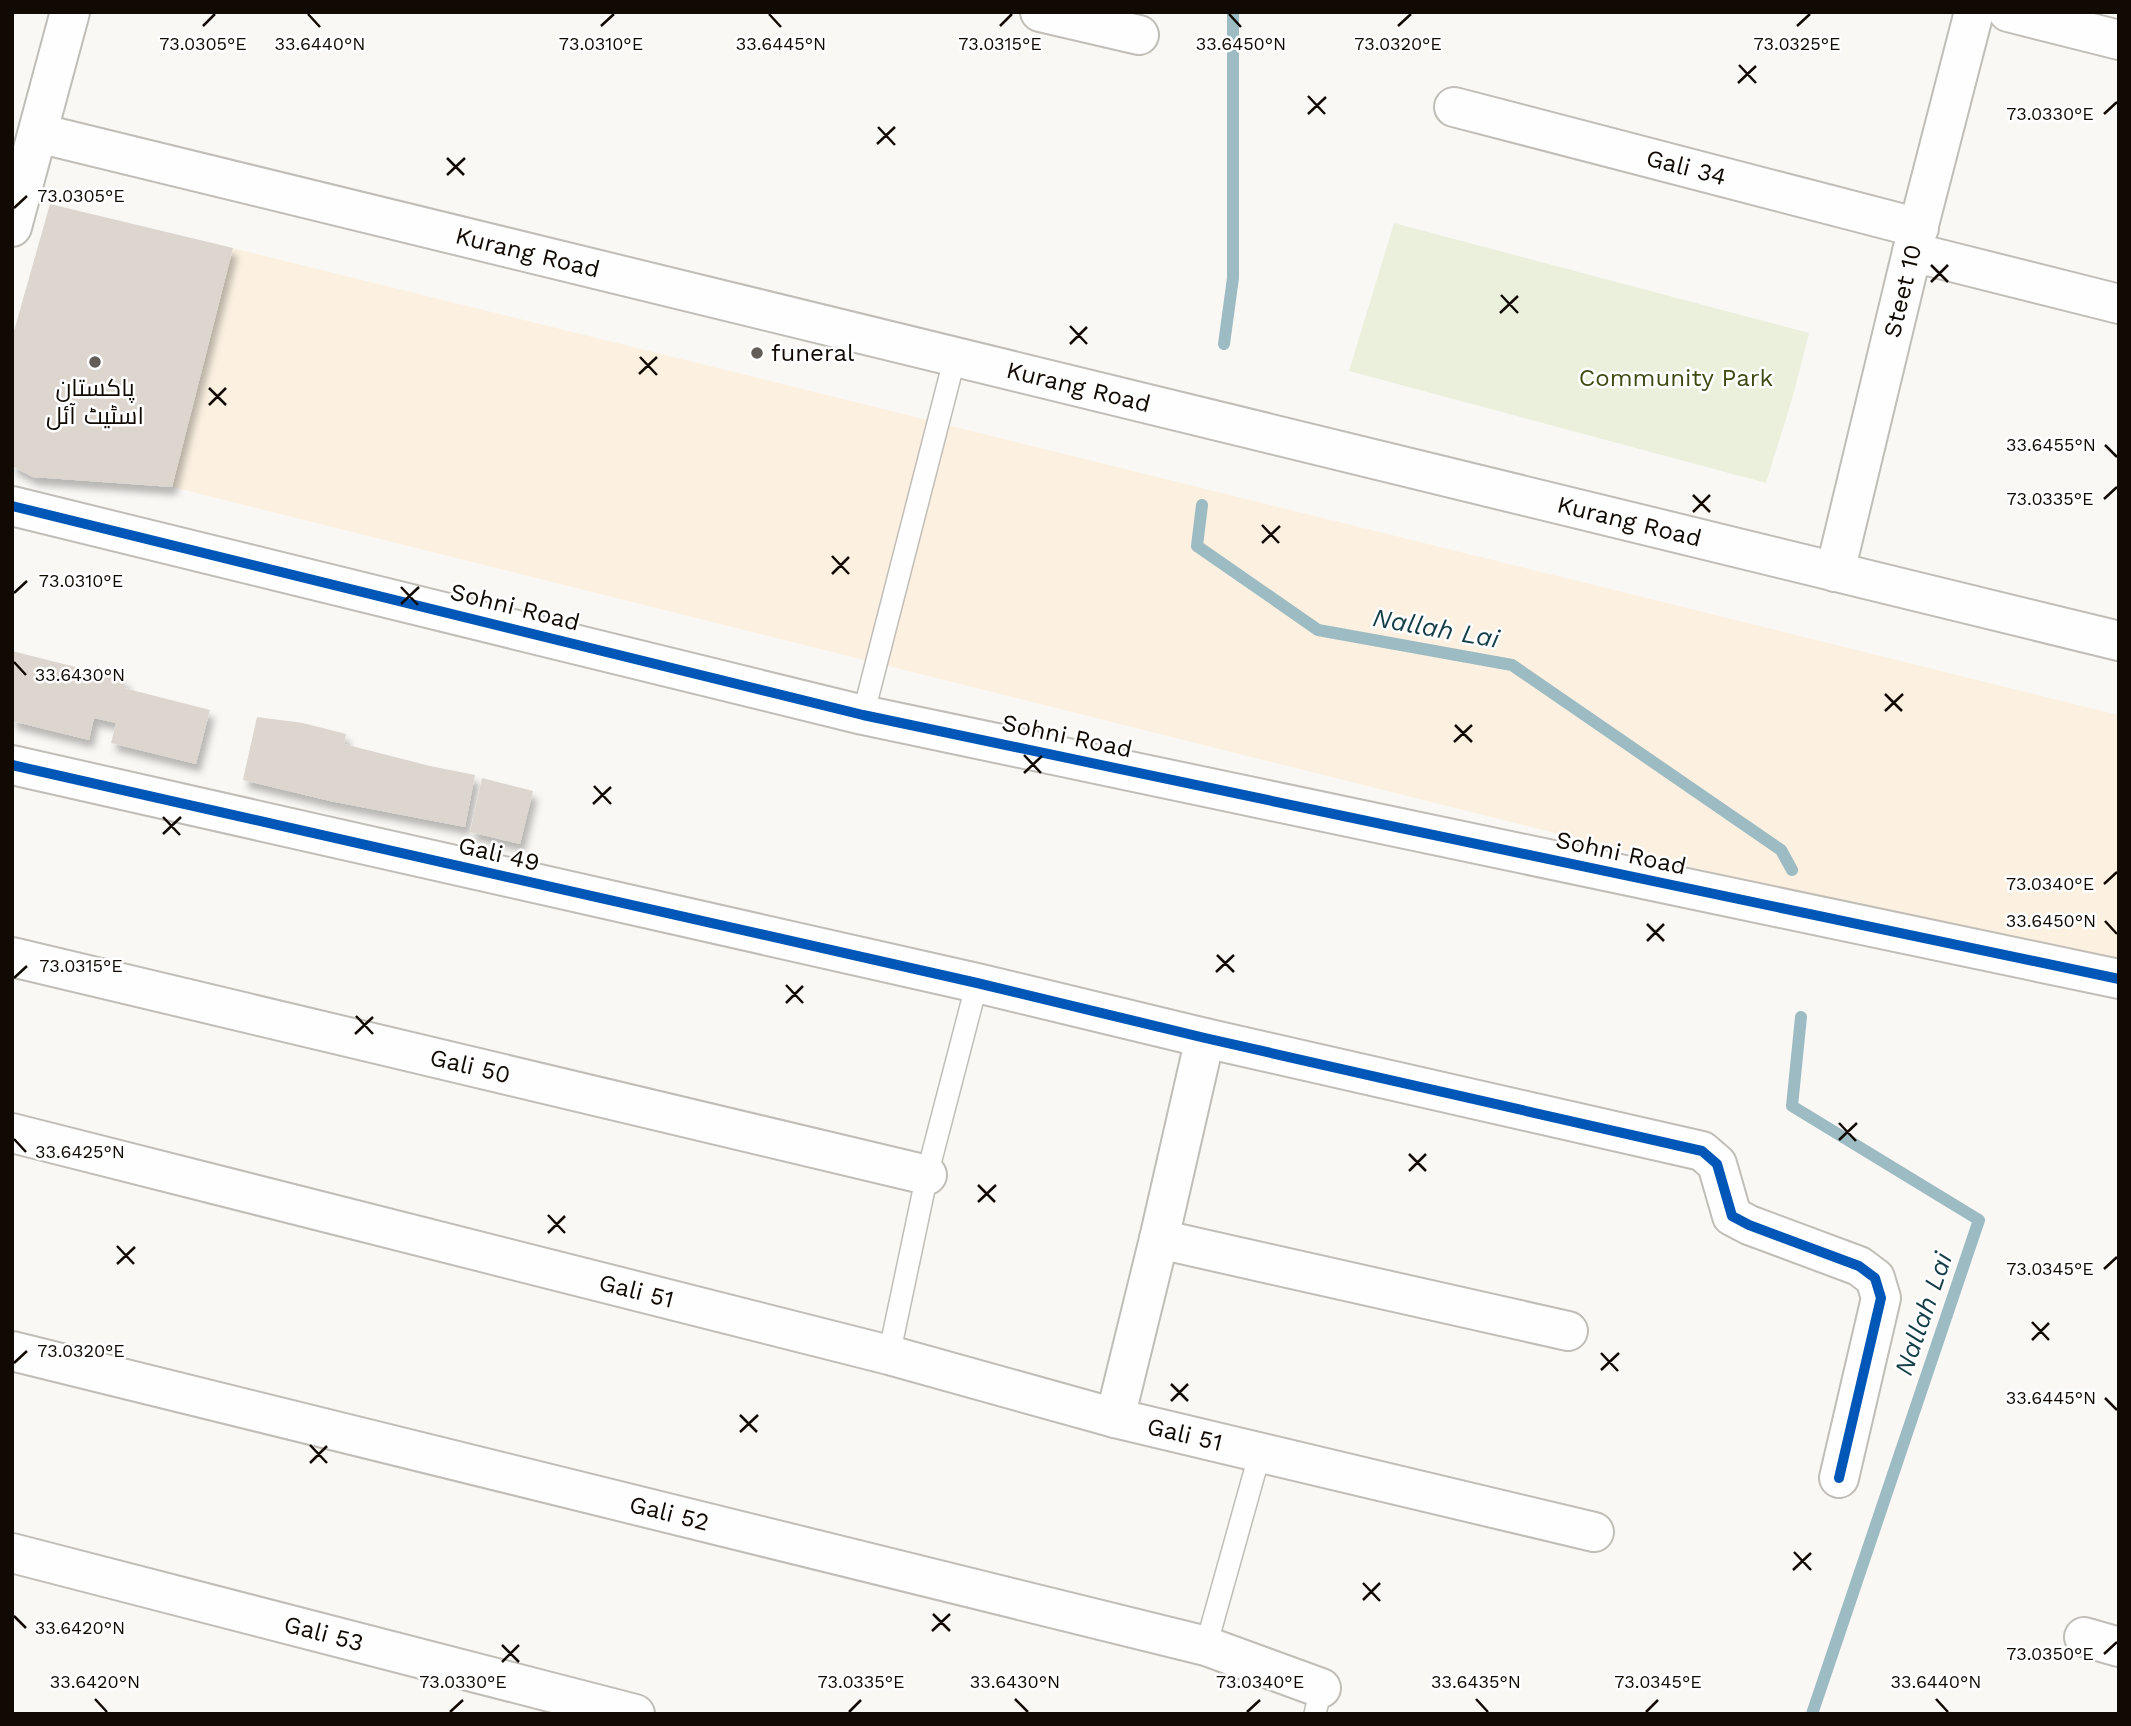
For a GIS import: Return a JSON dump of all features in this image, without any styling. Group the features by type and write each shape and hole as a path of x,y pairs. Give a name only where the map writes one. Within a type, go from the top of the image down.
{"street":[{"path":"12,227 70,12"},
{"path":"1040,12 1139,35"},
{"name":"Steet 10","path":"1835,572 1974,12"},
{"path":"2008,12 2119,40"},
{"name":"Gali 34","path":"1454,107 1916,240 2119,304"},
{"name":"Kurang Road","path":"38,133 2119,640"},
{"name":"Sohni Road","path":"12,506 863,715 2119,979"},
{"name":"Gali 49","path":"12,765 977,983 1205,1038 1702,1151 1717,1164 1732,1216 1749,1225 1859,1266 1875,1278 1881,1298 1839,1478"},
{"name":"Gali 50","path":"12,957 928,1175"},
{"path":"1115,1418 1205,1038"},
{"name":"Gali 51","path":"12,1133 888,1356 1115,1418 1594,1532"},
{"path":"1159,1239 1568,1331"},
{"name":"Gali 52","path":"12,1351 1206,1646 1318,1701"},
{"name":"Gali 53","path":"12,1553 635,1714"}],"lane":[{"path":"863,715 955,357"},
{"path":"888,1356 928,1175 977,983"},
{"path":"1206,1646 1261,1453"}],"shaded area":[{"path":"233,248 2119,715 2119,974 172,487"}],"green space":[{"name":"Community Park","path":"1394,223 1809,333 1766,483 1349,371"}],"building":[{"path":"50,204 233,248 172,487 33,477 12,466 12,338"},
{"path":"12,651 127,680 124,688 210,710 196,764 111,743 116,723 94,718 89,740 12,721"},
{"path":"257,717 303,723 346,734 344,744 475,775 465,827 330,801 243,780"},
{"path":"482,778 533,791 520,844 470,832"}],"waterway":[{"name":"Nallah Lai","path":"1224,344 1233,278 1233,12"},
{"name":"Nallah Lai","path":"1202,505 1197,546 1318,630 1512,665 1781,850 1792,870"},
{"name":"Nallah Lai","path":"1801,1017 1792,1106 1979,1220 1812,1714"}],"cycle path":[{"path":"12,506 863,715 2119,979"},
{"path":"12,765 977,983 1205,1038 1702,1151 1717,1164 1732,1216 1749,1225 1859,1266 1875,1278 1881,1298 1839,1478"}],"place":[{"name":"funeral","path":"757,353"},
{"name":"پاکستان اسٹیٹ آئل","path":"95,362"}]}
